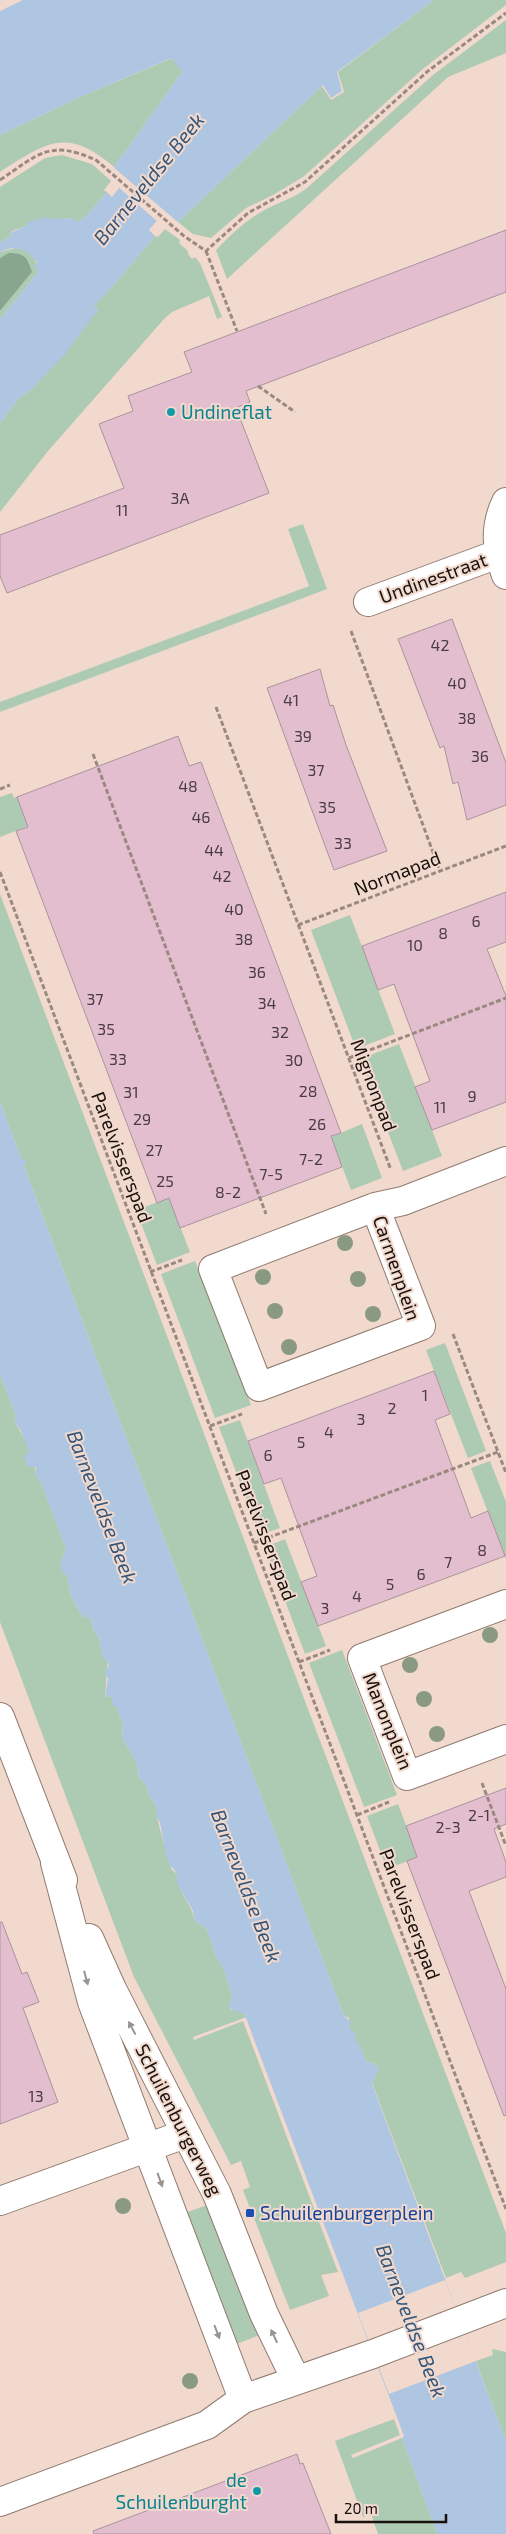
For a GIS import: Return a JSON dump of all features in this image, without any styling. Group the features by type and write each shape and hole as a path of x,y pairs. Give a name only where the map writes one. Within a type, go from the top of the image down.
{"street":[{"path":"502,564 497,532 506,502"},
{"name":"Undinestraat","path":"368,602 502,564"},
{"path":"375,1207 403,1200 506,1161"},
{"name":"Carmenplein","path":"375,1207 421,1326 259,1387 213,1269 278,1244 375,1207"},
{"name":"Manonplein","path":"506,1604 362,1658 407,1776 506,1738"},
{"name":"Schuilenburgerweg","path":"0,1718 55,1863 112,1989 217,2194 264,2314 296,2380"},
{"name":"Schuilenburgerweg","path":"55,1863 92,2002 244,2399"},
{"path":"0,2201 185,2134"},
{"path":"0,2502 206,2425 244,2399 373,2354 506,2304"}],"path":[{"path":"206,251 248,213 305,182 428,71 506,13"},
{"path":"0,180 49,150 71,150 96,160 184,236 206,251 237,331"},
{"path":"258,386 295,412"},
{"path":"351,630 440,871"},
{"name":"Mignonpad","path":"216,707 403,1200"},
{"path":"93,754 278,1244"},
{"path":"0,789 10,785"},
{"name":"Normapad","path":"298,925 506,846"},
{"name":"Parelvisserspad","path":"0,872 506,2208"},
{"path":"349,1058 506,998"},
{"path":"450,1326 506,1473"},
{"path":"254,1544 498,1452"},
{"path":"470,1752 506,1846"}],"green space":[{"path":"434,0 506,0 506,5 424,68 303,177 246,208 211,238 193,234 178,222 322,86 331,100 344,92 338,72"},
{"path":"506,20 506,53 448,77 227,279 216,250 232,234 261,212 307,188 433,75"},
{"path":"173,58 182,72 114,167 97,154 82,146 56,143 30,153 0,172 0,135 82,96"},
{"path":"62,155 92,164 111,181 104,190 107,192 79,222 70,218 28,223 29,225 12,231 10,237 0,242 0,187 45,158"},
{"path":"165,229 180,240 179,243 188,251 192,259 195,257 200,263 222,317 217,319 209,296 172,312 164,319 48,451 0,512 0,423 19,398 32,389 98,310 93,306 115,284 155,236 158,237"},
{"path":"20,247 33,257 38,272 0,319 0,311 32,272 3,257 0,258 0,252"},
{"path":"9,253 25,257 32,272 0,311 0,258"},
{"path":"303,524 327,589 0,712 0,702 309,586 288,529"},
{"path":"12,793 14,798 18,796 28,826 0,837 0,797"},
{"path":"0,894 506,2233 506,2262 465,2278 461,2272 446,2278 372,2083 376,2073 379,2072 377,2065 366,2061 357,2042 354,2041 349,2028 349,2018 344,2016 0,1102"},
{"path":"350,915 395,1034 356,1049 311,930"},
{"path":"399,1044 442,1156 403,1171 360,1059"},
{"path":"362,1124 382,1178 351,1190 331,1137"},
{"path":"169,1198 190,1252 157,1265 136,1210"},
{"path":"195,1261 251,1405 215,1418 161,1274"},
{"path":"445,1343 486,1451 468,1458 426,1350"},
{"path":"0,1374 16,1416 14,1421 32,1455 36,1476 41,1482 66,1549 60,1563 67,1576 71,1596 82,1616 91,1619 94,1632 99,1637 103,1658 108,1660 105,1696 112,1697 117,1707 123,1725 122,1737 136,1762 139,1778 147,1786 149,1795 157,1807 160,1828 172,1870 177,1874 179,1886 195,1921 207,1929 216,1957 225,1972 232,1998 230,2010 237,2009 245,2014 244,2018 193,2037 194,2040 243,2021 338,2272 321,2275 329,2296 290,2310 243,2190 250,2187 241,2161 231,2165 134,1977 0,1622"},
{"path":"240,1420 280,1528 260,1535 219,1427"},
{"path":"490,1461 506,1502 506,1559 471,1468"},
{"path":"285,1539 326,1646 305,1654 265,1547"},
{"path":"342,1650 397,1795 364,1807 309,1663"},
{"path":"398,1804 418,1857 387,1869 367,1816"},
{"path":"210,2204 260,2335 234,2345 185,2213"},
{"path":"492,2349 506,2352 506,2442 476,2361 493,2355"},
{"path":"394,2419 400,2435 351,2455 353,2458 402,2438 437,2534 378,2534 371,2514 363,2517 335,2441"}],"water":[{"name":"Barneveldse Beek","path":"23,0 434,0 337,72 342,91 331,98 323,85 178,222 161,216 149,230 155,236 94,306 98,310 66,353 32,389 19,398 0,423 0,319 38,272 35,266 37,262 29,254 16,248 0,252 0,242 10,237 12,232 28,225 28,222 46,217 49,219 70,218 79,222 107,192 112,197 119,188 114,167 182,72 172,58 82,96 0,135 0,11"},
{"name":"Barneveldse Beek","path":"0,1102 21,1158 27,1161 24,1166 344,2016 351,2022 349,2028 356,2034 354,2041 357,2041 366,2061 377,2065 379,2072 376,2073 372,2084 506,2442 506,2534 437,2534 402,2438 404,2436 246,2018 244,2018 245,2014 228,2008 232,1998 225,1972 216,1957 207,1929 195,1921 193,1911 177,1883 177,1874 167,1860 160,1823 156,1815 157,1807 149,1795 147,1786 139,1778 136,1762 122,1737 123,1725 117,1707 112,1705 112,1697 105,1696 108,1679 105,1671 109,1666 108,1660 103,1659 99,1637 94,1632 91,1619 82,1616 71,1596 67,1576 62,1572 60,1563 66,1549 41,1482 36,1476 36,1467 28,1467 24,1456 29,1452 21,1431 14,1421 16,1416 0,1374"}],"pier":[{"path":"112,166 180,224 162,219 159,223 116,185"},
{"path":"445,2280 476,2361 389,2394 358,2313"}],"building":[{"name":"Undineflat","path":"506,230 506,292 246,391 250,402 236,408 269,493 7,593 0,576 0,535 124,488 99,424 133,411 128,396 192,372 184,352"},
{"path":"452,619 506,763 506,805 467,820 458,782 453,784 444,746 440,748 398,639"},
{"path":"320,669 330,706 333,705 346,745 387,851 334,870 267,688"},
{"path":"178,736 189,766 201,762 341,1133 331,1136 342,1167 180,1228 169,1198 157,1203 16,831 28,827 17,797"},
{"path":"506,892 506,942 487,949 506,996 506,1102 432,1130 415,1087 430,1081 394,984 378,990 362,946"},
{"path":"434,1371 450,1414 435,1420 471,1518 488,1511 505,1556 318,1626 301,1582 317,1576 281,1478 264,1484 248,1441"},
{"path":"506,1788 506,1824 494,1829 506,1862 506,1877 469,1891 506,1989 506,2115 504,2116 407,1861 417,1857 406,1826"},
{"path":"0,1922 2,1922 22,1974 27,1972 39,2002 23,2008 58,2102 0,2124"},
{"name":"de Schuilenburght","path":"297,2454 300,2464 303,2463 331,2534 94,2534 93,2531"}],"place":[{"name":"Undineflat","path":"171,412"},
{"name":"Schuilenburgerplein","path":"250,2213"},
{"name":"de Schuilenburght","path":"257,2491"}]}
